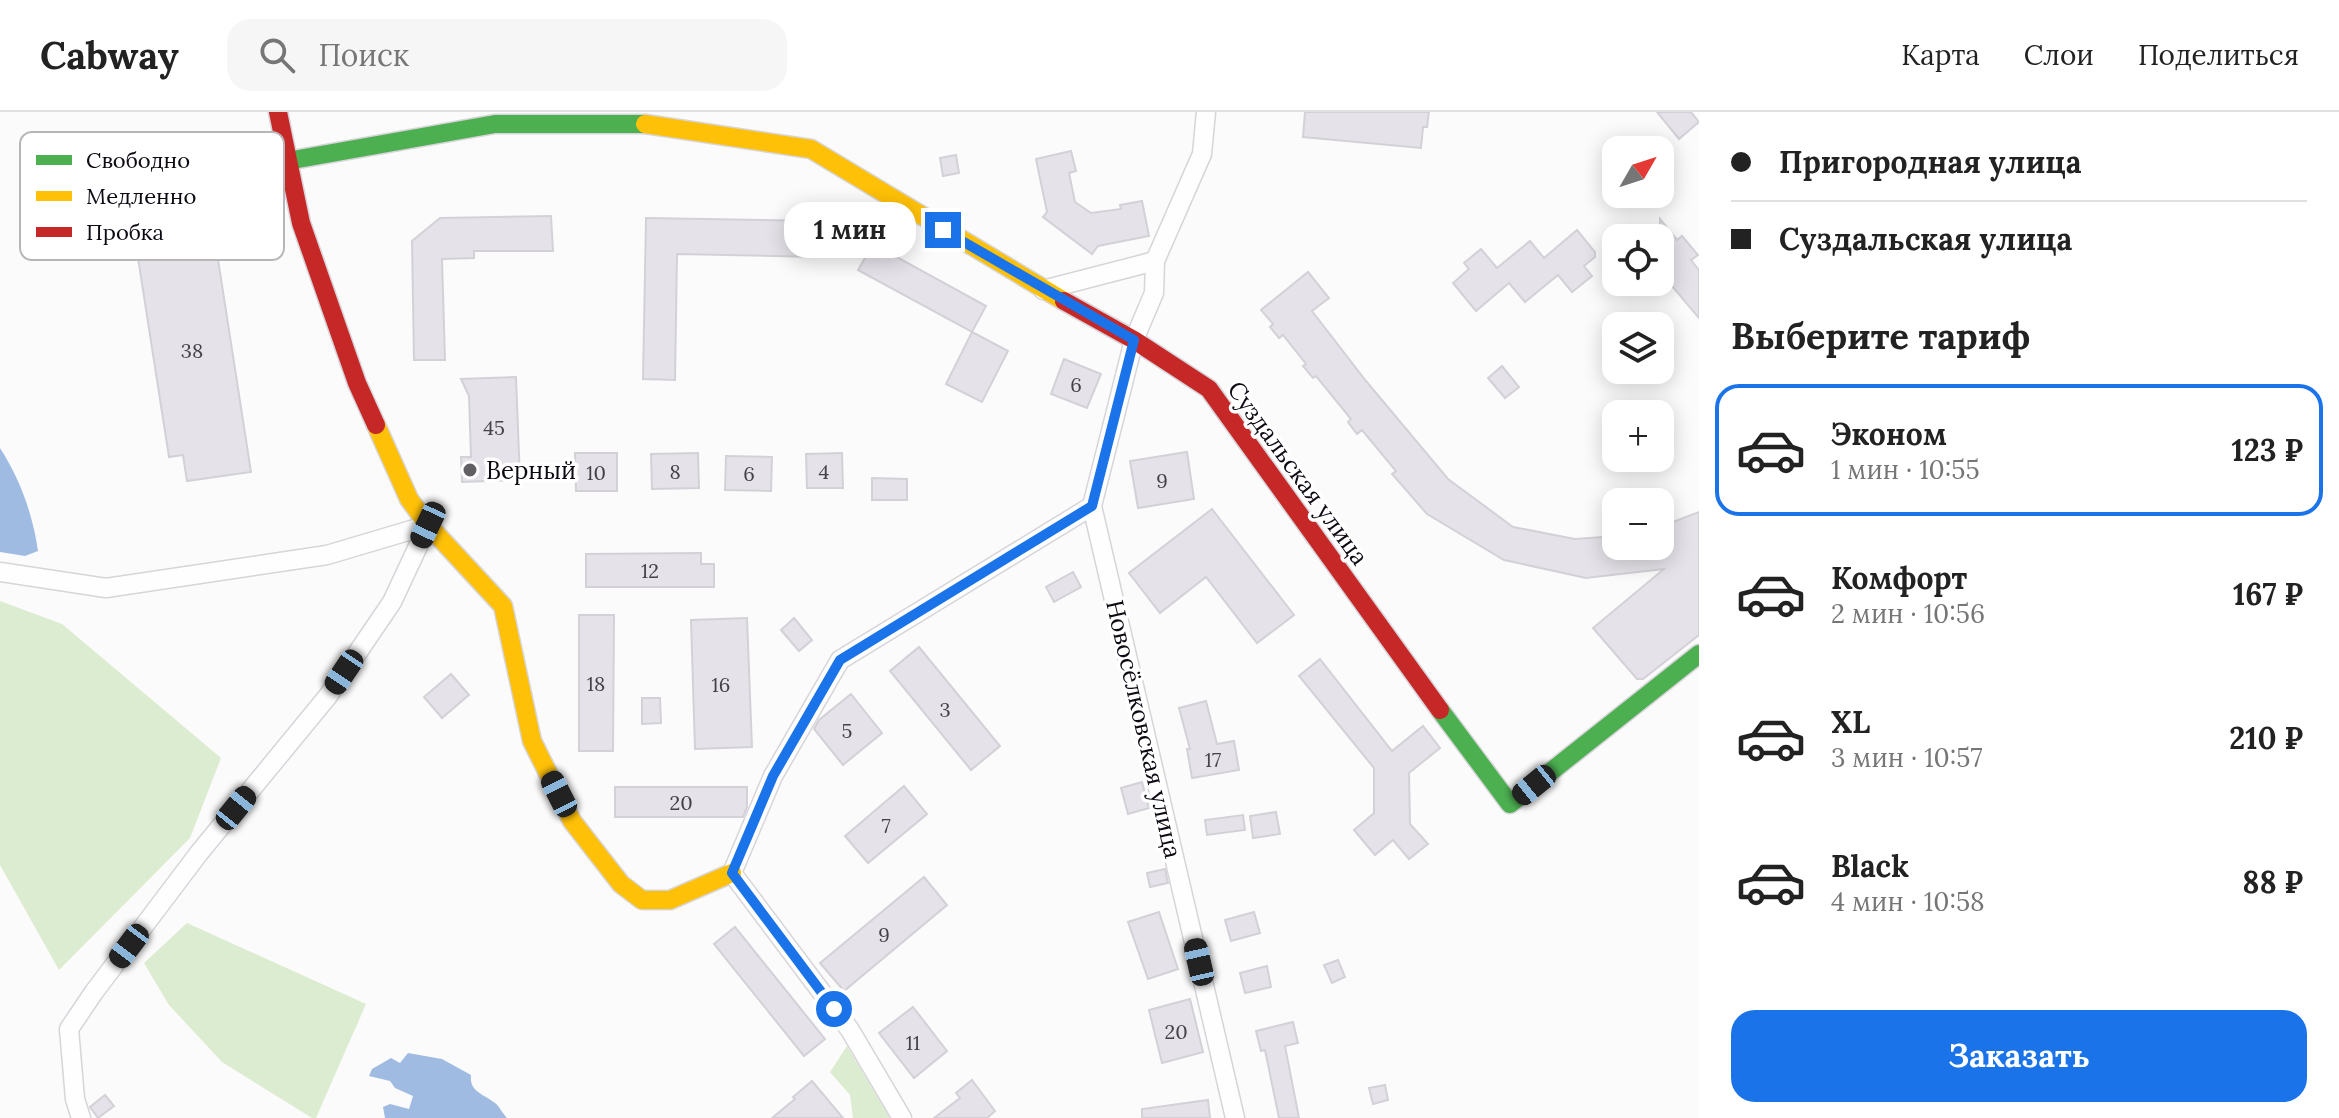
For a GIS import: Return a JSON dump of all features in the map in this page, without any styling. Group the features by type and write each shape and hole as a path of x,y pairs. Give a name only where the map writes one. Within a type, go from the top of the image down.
{"street":[{"path":"278,112 282,132"},
{"name":"Новосёлковская улица","path":"1206,112 1202,154 1155,261 1154,293 1134,340 1092,506 1235,1118"},
{"name":"Суздальская улица","path":"287,161 495,124 654,124 811,149 1043,290 1134,340 1209,389 1300,512 1360,602 1510,804 1699,654"},
{"path":"284,145 301,223 357,383 396,475 428,525 503,606 532,741 572,821 621,884 642,900 670,900 732,873 773,776 840,660 1092,506"},
{"path":"1043,290 1155,261"},
{"path":"0,572 106,588 327,555 428,525"},
{"path":"81,1118 75,1099 69,1029 199,853 328,696 392,602 428,525"},
{"path":"732,873 850,1030 902,1118"}],"green space":[{"path":"0,601 62,624 221,758 190,838 59,970 0,865"},
{"path":"187,923 366,1004 316,1118 222,1062 169,1005 144,963"},
{"path":"847,1046 890,1118 853,1118 850,1095 830,1072"}],"water":[{"path":"0,448 25,498 33,524 38,551 25,556 0,552"},
{"path":"408,1053 442,1059 471,1075 475,1089 495,1103 507,1118 385,1118 383,1107 390,1104 409,1109 413,1096 395,1088 390,1081 369,1076 372,1069 391,1058 400,1063"}],"building":[{"path":"1305,112 1429,112 1427,127 1423,127 1421,148 1303,137"},
{"path":"1657,112 1691,112 1699,122 1679,139"},
{"path":"1071,151 1076,171 1069,173 1075,202 1091,213 1121,209 1120,205 1142,201 1149,236 1098,246 1092,254 1043,217 1047,212 1036,159"},
{"path":"956,155 959,173 943,176 940,158"},
{"path":"551,216 553,251 474,251 474,258 442,259 445,360 414,360 412,241 440,218"},
{"path":"646,218 819,221 818,257 677,254 675,380 643,379"},
{"path":"1577,230 1595,252 1595,257 1584,266 1592,276 1572,292 1558,275 1525,302 1509,283 1476,311 1453,283 1469,269 1464,263 1481,249 1497,268 1530,241 1544,258"},
{"path":"1674,236 1677,240 1682,236 1698,255 1691,260 1699,270 1699,318 1674,289"},
{"path":"873,244 986,306 972,332 858,270"},
{"path":"138,260 218,260 251,472 187,481 183,455 169,457"},
{"path":"1308,272 1329,298 1312,311 1366,381 1448,479 1513,527 1575,539 1602,537 1602,560 1674,560 1674,522 1699,512 1699,635 1643,679 1637,679 1593,628 1664,569 1586,578 1504,560 1427,514 1392,474 1396,471 1362,430 1357,434 1348,422 1351,419 1316,376 1313,378 1303,366 1306,364 1283,335 1279,338 1270,327 1273,324 1261,310"},
{"path":"972,332 1008,351 982,402 946,384"},
{"path":"1064,359 1101,374 1087,408 1051,394"},
{"path":"1502,366 1519,387 1505,398 1488,378"},
{"path":"516,377 520,480 462,482 461,457 471,457 469,396 461,379"},
{"path":"1187,452 1194,499 1138,508 1130,461"},
{"path":"575,453 617,453 617,491 576,491"},
{"path":"698,453 699,488 652,489 651,454"},
{"path":"842,453 843,488 807,488 806,454"},
{"path":"726,456 772,457 771,491 725,490"},
{"path":"872,478 907,479 907,500 872,500"},
{"path":"1212,509 1294,615 1257,643 1206,577 1160,613 1129,573"},
{"path":"701,553 701,564 714,564 714,587 586,587 586,554"},
{"path":"1073,572 1081,587 1054,602 1046,587"},
{"path":"579,615 614,615 613,751 579,751"},
{"path":"747,618 752,747 695,749 691,620"},
{"path":"794,618 812,640 799,651 781,630"},
{"path":"919,647 1000,746 971,770 890,671"},
{"path":"1320,659 1392,751 1423,726 1440,748 1409,773 1410,824 1428,844 1409,859 1393,840 1375,855 1354,830 1374,813 1374,768 1299,676"},
{"path":"451,674 469,695 442,718 424,697"},
{"path":"851,694 882,733 843,765 814,729 819,720"},
{"path":"642,698 660,698 661,723 642,724"},
{"path":"1206,701 1217,744 1234,741 1239,770 1192,778 1187,749 1190,749 1179,708"},
{"path":"1142,782 1149,808 1128,814 1121,788"},
{"path":"904,786 927,814 868,863 845,836"},
{"path":"615,787 747,787 747,807 743,817 615,817"},
{"path":"1276,812 1280,834 1253,838 1250,816"},
{"path":"1243,815 1245,830 1207,835 1205,820"},
{"path":"1165,869 1168,883 1150,887 1147,873"},
{"path":"924,877 947,905 844,991 820,963"},
{"path":"1159,912 1178,969 1148,979 1128,922"},
{"path":"1254,912 1260,933 1231,941 1225,920"},
{"path":"735,927 825,1039 804,1056 714,944"},
{"path":"1338,960 1345,977 1332,983 1324,965"},
{"path":"1267,966 1271,987 1245,993 1240,973"},
{"path":"1190,999 1203,1052 1162,1063 1149,1010"},
{"path":"913,1007 947,1051 914,1078 879,1033"},
{"path":"1293,1022 1298,1043 1285,1046 1299,1118 1279,1118 1265,1050 1261,1051 1256,1031"},
{"path":"972,1080 995,1111 987,1118 934,1118 960,1098 956,1093"},
{"path":"812,1081 843,1118 772,1118 795,1099 793,1097"},
{"path":"1385,1085 1388,1100 1373,1104 1369,1088"},
{"path":"105,1095 114,1106 98,1118 90,1107"},
{"path":"1208,1100 1210,1118 1142,1118 1142,1109"}],"traffic: fast":[{"path":"287,161 495,124 645,124"},
{"path":"1440,710 1510,804 1699,654"}],"traffic: slow":[{"path":"645,124 811,149 1064,301"},
{"path":"376,425 409,499 428,525 503,606 532,741 572,821 621,884 642,900 670,900 732,873"}],"traffic: jam":[{"path":"278,112 282,132"},
{"path":"284,141 301,223 357,383 376,425"},
{"path":"1064,301 1134,340 1209,389 1440,710"}],"place":[{"name":"Верный","path":"470,470"}],"route":[{"path":"834,1009 732,873 773,776 840,660 1092,506 1134,340 943,230"}]}
